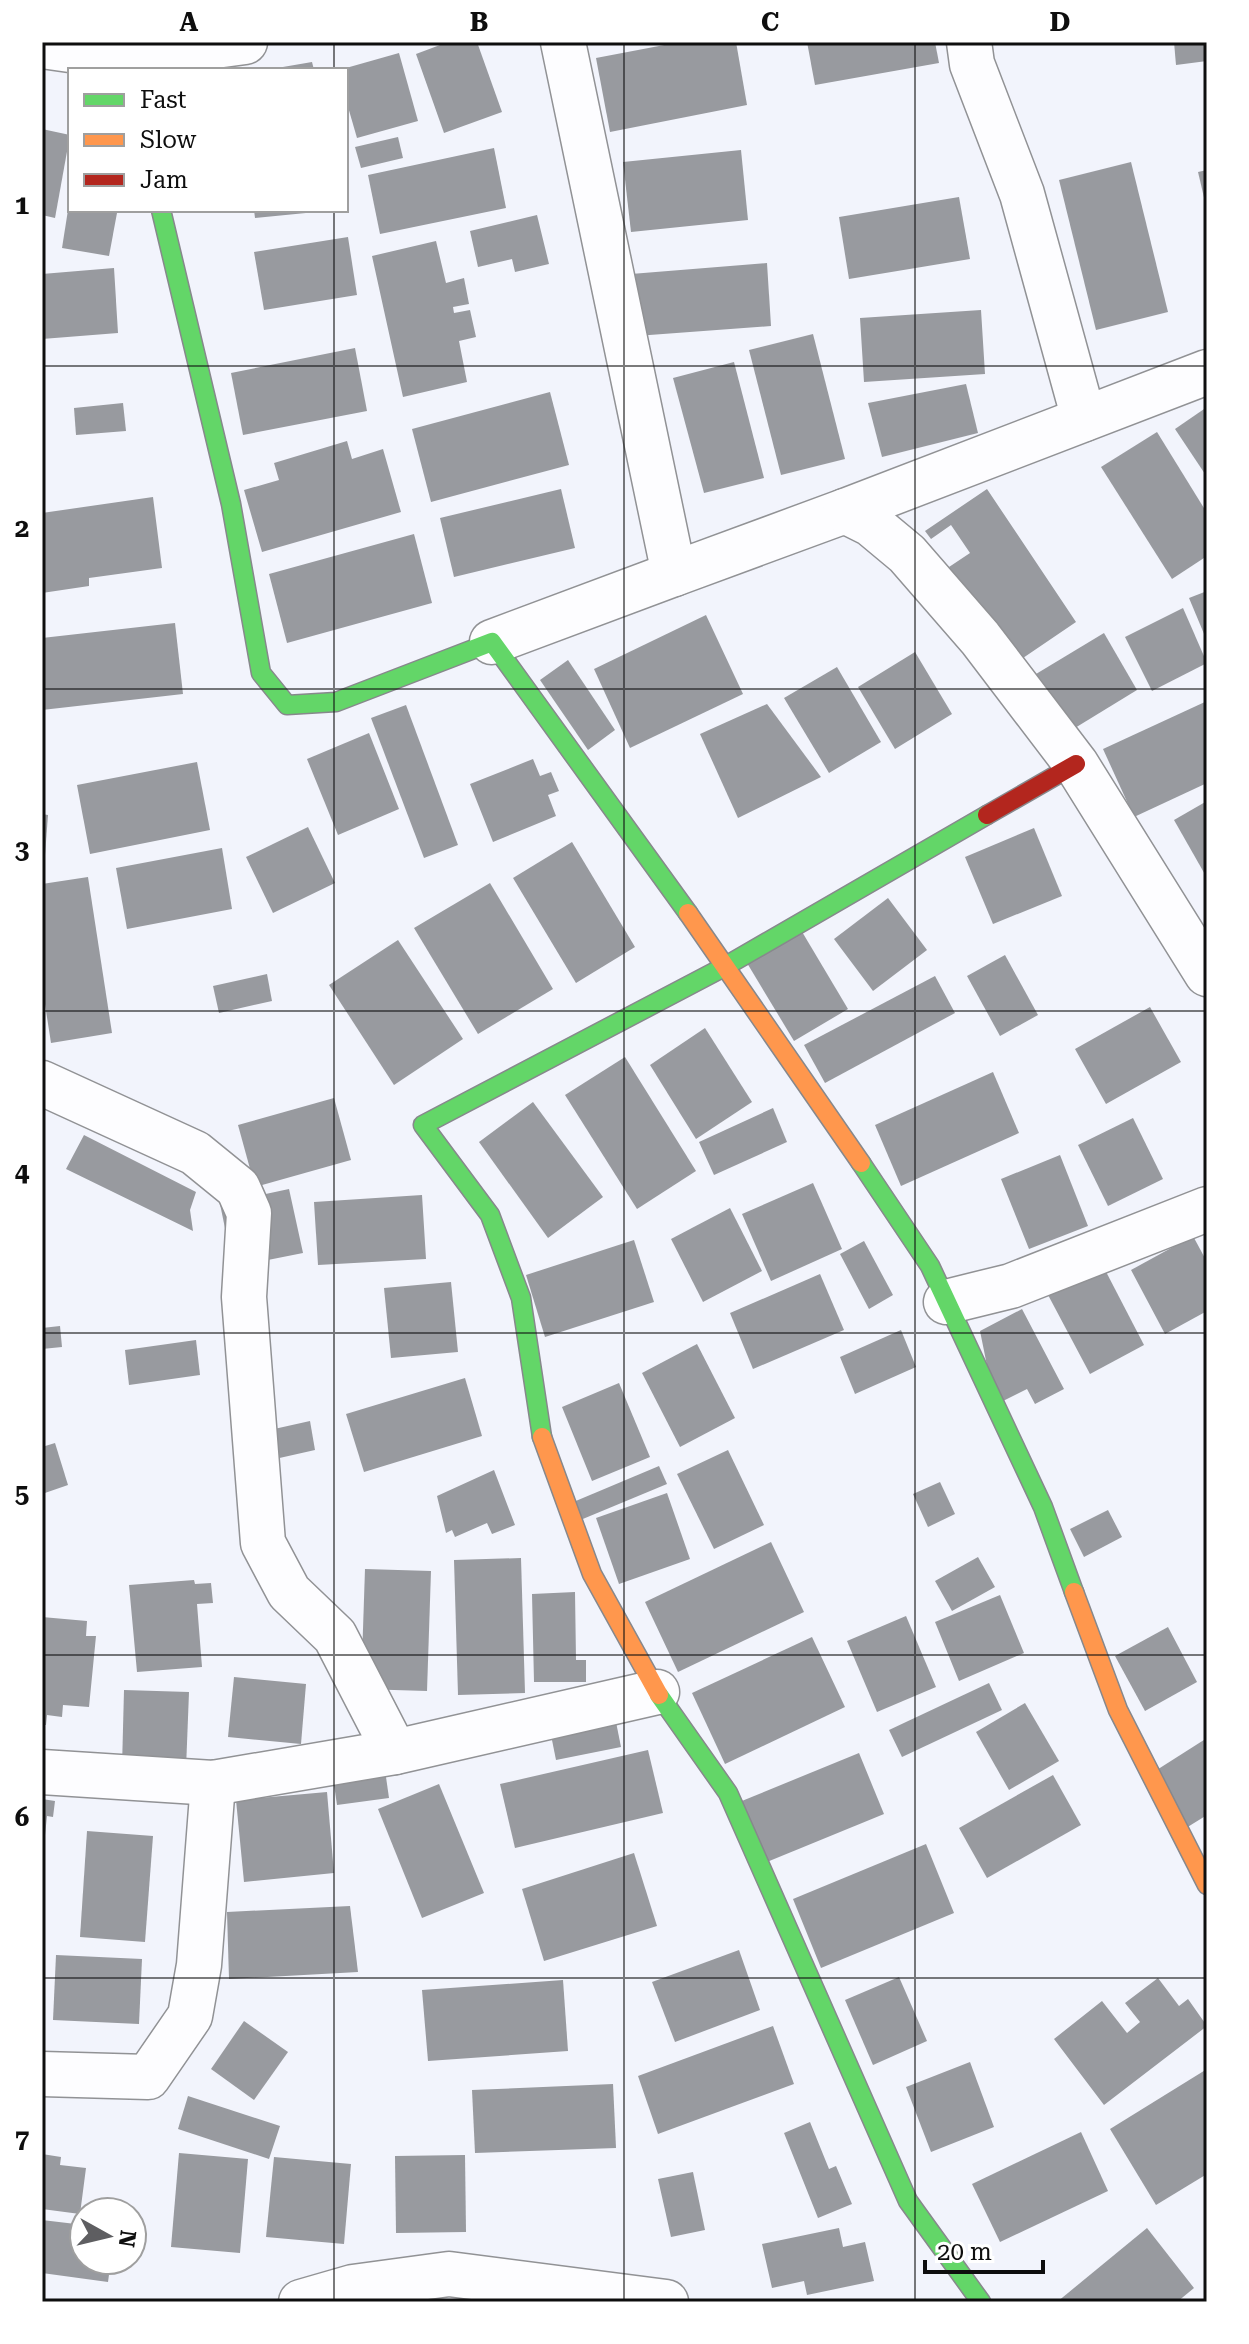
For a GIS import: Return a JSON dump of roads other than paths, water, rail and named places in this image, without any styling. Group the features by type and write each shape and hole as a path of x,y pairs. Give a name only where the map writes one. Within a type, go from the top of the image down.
{"street":[{"path":"55,45 127,64 245,42"},
{"path":"563,42 674,574"},
{"path":"969,42 972,64 1022,194 1084,419"},
{"path":"161,212 231,504 261,673 287,705 336,702 1207,372"},
{"path":"845,511 871,524 907,554 980,638 1076,764 1207,974"},
{"path":"492,642 768,1024 930,1266 1043,1507 1118,1710 1207,1885"},
{"path":"981,2302 908,2201 728,1793 657,1692 592,1574 540,1432 521,1298 490,1215 423,1125 724,967 1076,764"},
{"path":"42,1083 195,1153 238,1188 249,1213 244,1297 263,1543 289,1592 335,1636 395,1752"},
{"path":"946,1302 1011,1286 1207,1209"},
{"path":"42,1772 213,1783 395,1752 657,1692"},
{"path":"42,2074 148,2077 190,2016 199,1965 213,1783"},
{"path":"301,2302 353,2287 449,2274 666,2302"}]}
